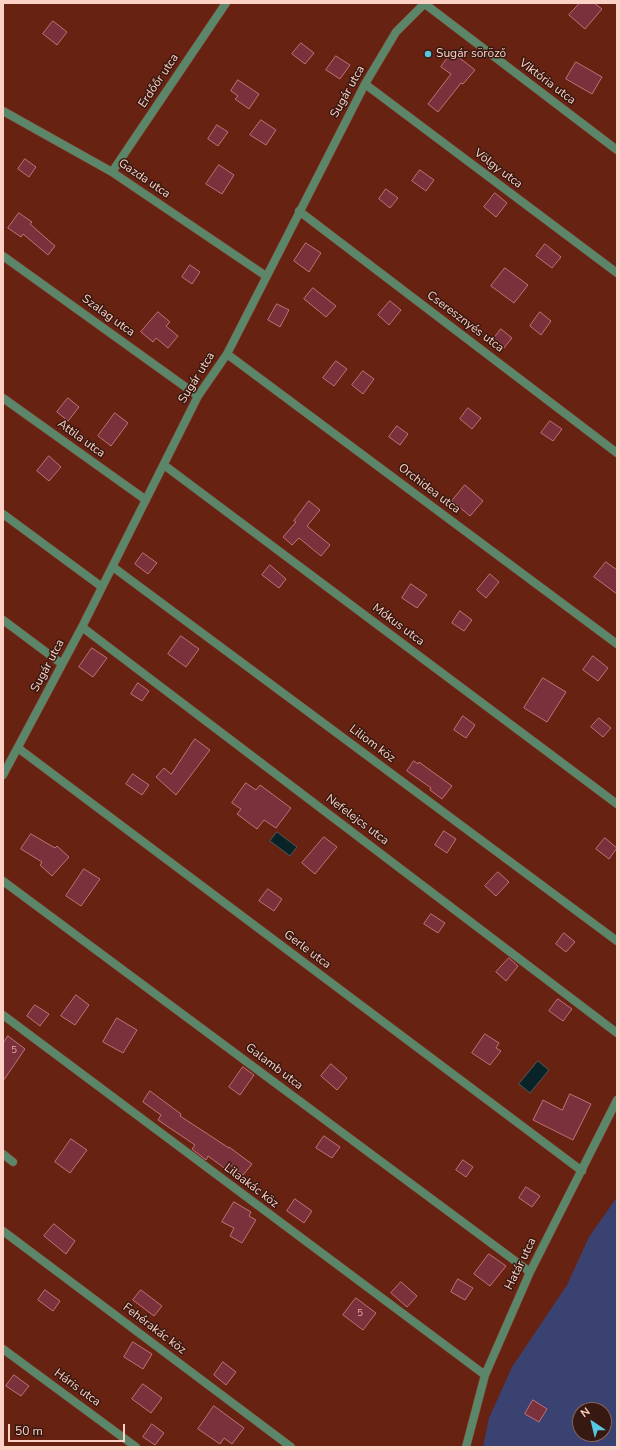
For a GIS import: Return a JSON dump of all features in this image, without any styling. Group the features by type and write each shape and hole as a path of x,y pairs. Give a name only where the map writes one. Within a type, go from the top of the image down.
{"street":[{"name":"Erdőőr utca","path":"112,172 226,3"},
{"name":"Sugár utca","path":"3,775 113,567 198,396 227,354 365,84 396,32 425,3"},
{"name":"Viktória utca","path":"425,3 617,150"},
{"name":"Völgy utca","path":"365,84 617,273"},
{"name":"Gazda utca","path":"3,111 112,172 266,276"},
{"name":"Cseresznyés utca","path":"299,211 617,453"},
{"name":"Szalag utca","path":"3,256 198,396"},
{"name":"Orchidea utca","path":"227,354 617,644"},
{"name":"Attila utca","path":"3,398 146,500"},
{"name":"Mókus utca","path":"164,465 617,804"},
{"path":"3,514 102,587"},
{"name":"Liliom köz","path":"113,567 617,941"},
{"path":"3,620 62,664"},
{"name":"Nefelejcs utca","path":"82,627 617,1033"},
{"name":"Gerle utca","path":"18,748 582,1171"},
{"name":"Galamb utca","path":"3,881 530,1272"},
{"name":"Lilaakác köz","path":"3,1015 485,1375"},
{"name":"Határ utca","path":"465,1446 485,1375 530,1272 617,1100"},
{"path":"3,1154 13,1162"},
{"name":"Fehérakác köz","path":"3,1231 291,1447"},
{"name":"Háris utca","path":"3,1349 136,1447"}],"shaded area":[{"path":"277,832 297,847 290,856 270,841"},
{"path":"538,1061 549,1070 530,1093 519,1084"},
{"path":"617,1197 617,1447 483,1447 489,1418 512,1367 567,1285 589,1237"}],"building":[{"path":"580,3 594,3 602,9 585,29 569,15"},
{"path":"53,21 67,32 57,45 43,34"},
{"path":"301,43 314,53 305,64 292,54"},
{"path":"452,52 475,70 463,84 461,83 438,112 428,104 451,74 441,67"},
{"path":"336,56 350,65 340,79 326,70"},
{"path":"576,62 602,77 592,94 566,79"},
{"path":"238,80 259,94 249,109 235,99 238,96 231,91"},
{"path":"261,120 276,130 266,145 250,135"},
{"path":"217,125 228,132 218,146 208,139"},
{"path":"25,159 36,167 29,177 18,169"},
{"path":"219,165 234,175 222,194 206,184"},
{"path":"420,170 434,180 426,191 412,181"},
{"path":"386,189 398,198 390,208 379,199"},
{"path":"495,193 507,203 496,217 484,207"},
{"path":"19,213 32,222 30,224 55,246 48,255 23,234 21,237 8,228"},
{"path":"306,243 321,253 309,272 294,261"},
{"path":"545,244 561,257 552,268 536,256"},
{"path":"190,265 200,272 192,284 182,277"},
{"path":"505,268 528,285 514,303 491,286"},
{"path":"313,288 336,306 326,317 304,299"},
{"path":"390,301 401,310 389,325 378,315"},
{"path":"277,304 289,310 280,327 268,320"},
{"path":"158,312 170,322 166,326 178,336 168,348 156,338 153,342 141,332"},
{"path":"540,312 551,321 541,335 530,326"},
{"path":"501,329 512,338 503,349 492,341"},
{"path":"336,361 347,369 334,386 323,378"},
{"path":"363,371 374,379 363,394 352,385"},
{"path":"68,398 79,407 68,421 57,412"},
{"path":"468,408 481,418 472,429 460,419"},
{"path":"115,413 128,423 111,446 98,436"},
{"path":"550,421 562,429 553,441 541,433"},
{"path":"397,426 408,434 400,445 389,437"},
{"path":"49,456 61,467 49,481 37,471"},
{"path":"465,485 483,501 470,516 452,501"},
{"path":"309,501 320,510 307,526 330,545 321,556 299,538 292,545 283,537 296,522 294,521"},
{"path":"143,553 157,563 148,574 135,564"},
{"path":"606,562 617,570 617,594 594,577"},
{"path":"270,565 286,579 279,588 262,575"},
{"path":"490,574 499,582 486,598 477,590"},
{"path":"411,584 427,595 417,608 402,598"},
{"path":"460,611 472,620 464,631 452,623"},
{"path":"181,636 199,649 186,667 168,654"},
{"path":"92,648 107,658 93,677 79,667"},
{"path":"593,656 608,668 598,681 583,670"},
{"path":"543,678 566,692 547,722 524,708"},
{"path":"138,683 149,691 142,701 131,694"},
{"path":"463,716 475,725 466,738 454,730"},
{"path":"599,718 611,728 603,737 591,727"},
{"path":"195,739 210,750 176,795 156,777 164,768 171,774"},
{"path":"414,761 418,764 419,762 452,786 442,799 430,790 431,788 407,771"},
{"path":"133,774 149,785 142,795 126,784"},
{"path":"246,783 256,790 260,785 291,808 276,828 264,820 257,829 237,814 241,809 232,803"},
{"path":"444,831 456,839 447,853 435,845"},
{"path":"31,834 55,848 57,846 69,857 52,876 40,865 42,862 21,849"},
{"path":"324,837 337,847 315,874 302,863"},
{"path":"605,838 617,848 609,859 596,849"},
{"path":"84,869 100,879 81,906 66,896"},
{"path":"498,872 509,882 496,896 485,886"},
{"path":"268,889 282,899 274,911 259,901"},
{"path":"431,914 445,923 438,933 424,924"},
{"path":"564,933 575,942 566,952 556,944"},
{"path":"509,958 518,966 506,981 496,972"},
{"path":"76,995 89,1005 75,1025 61,1016"},
{"path":"558,999 572,1009 563,1021 549,1011"},
{"path":"35,1005 49,1014 40,1026 27,1016"},
{"path":"117,1018 137,1030 123,1053 103,1042"},
{"path":"485,1034 499,1043 496,1048 501,1051 490,1065 472,1053"},
{"path":"8,1036 25,1049 3,1081 3,1044"},
{"path":"331,1064 347,1078 337,1090 321,1076"},
{"path":"243,1067 254,1075 240,1095 229,1087"},
{"path":"150,1091 181,1114 180,1116 229,1147 252,1164 243,1175 230,1165 227,1170 208,1156 206,1160 192,1149 195,1145 158,1120 161,1115 143,1102"},
{"path":"570,1094 591,1104 573,1140 533,1120 543,1100 562,1110"},
{"path":"324,1136 340,1147 332,1158 316,1148"},
{"path":"71,1139 87,1150 70,1173 55,1162"},
{"path":"463,1160 473,1167 466,1177 456,1170"},
{"path":"526,1187 540,1196 532,1207 519,1198"},
{"path":"295,1199 312,1211 304,1223 287,1211"},
{"path":"234,1202 251,1212 249,1216 256,1220 242,1243 230,1236 234,1228 222,1222"},
{"path":"54,1224 75,1241 66,1254 44,1236"},
{"path":"489,1254 506,1266 490,1286 474,1274"},
{"path":"458,1279 473,1288 465,1300 451,1292"},
{"path":"401,1282 417,1296 407,1307 391,1293"},
{"path":"45,1290 60,1301 53,1311 38,1300"},
{"path":"141,1290 162,1306 154,1316 133,1300"},
{"path":"356,1298 376,1313 363,1330 343,1315"},
{"path":"133,1342 152,1354 143,1369 124,1357"},
{"path":"223,1362 236,1372 226,1385 214,1375"},
{"path":"14,1375 29,1386 21,1396 6,1386"},
{"path":"143,1384 162,1398 151,1413 132,1399"},
{"path":"533,1400 547,1409 539,1422 525,1414"},
{"path":"214,1406 244,1428 232,1444 224,1438 220,1444 198,1429"},
{"path":"152,1424 164,1433 155,1445 143,1437"}],"place":[{"name":"Sugár söröző","path":"428,54"}]}
